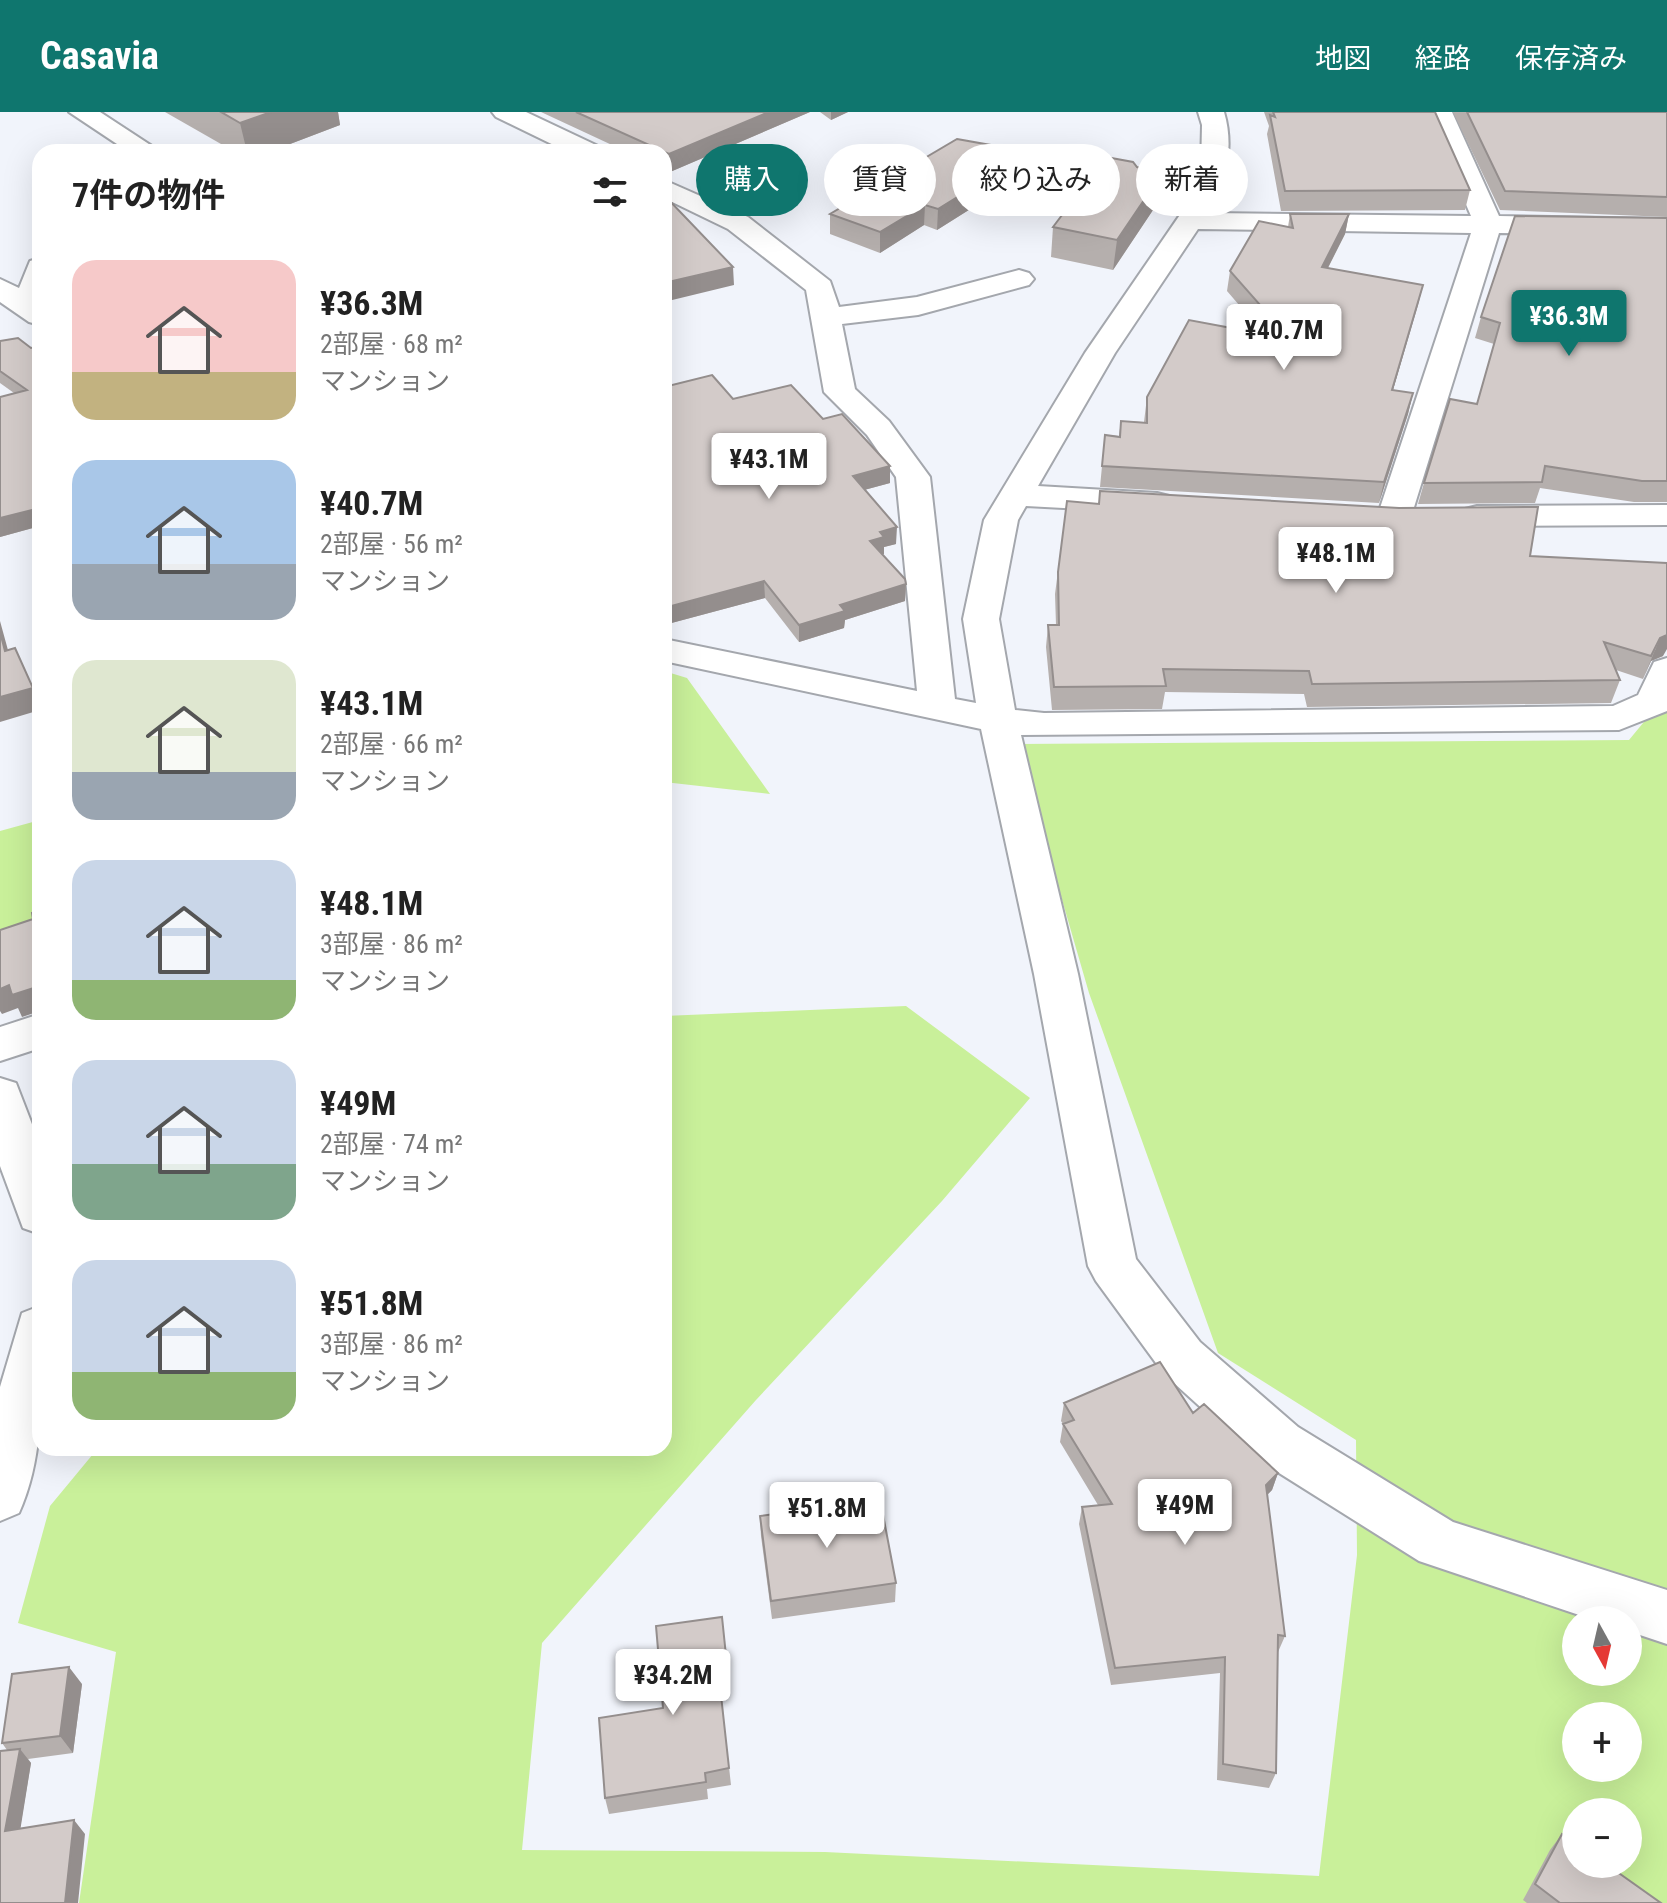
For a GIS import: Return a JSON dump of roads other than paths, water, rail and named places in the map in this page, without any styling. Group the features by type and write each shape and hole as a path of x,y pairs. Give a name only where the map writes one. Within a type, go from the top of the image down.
{"street":[{"path":"82,112 135,144"},
{"path":"505,112 572,144"},
{"path":"1211,112 1215,125 1214,169 1190,221 1100,353 1001,520 981,619 998,720 1056,974 1113,1266 1182,1358 1279,1444 1438,1543 1667,1617"},
{"path":"1439,112 1488,223 1405,516 1667,515"},
{"path":"672,192 738,223 820,287 829,317 840,392 878,428 913,477 917,539 937,707"},
{"path":"1190,221 1667,227"},
{"path":"829,317 918,306 1019,279"},
{"path":"0,288 32,325"},
{"path":"1016,495 1190,505"},
{"path":"672,652 998,720 1059,725 1619,718 1654,702 1667,670"},
{"path":"0,1044 32,1034"},
{"path":"0,1096 32,1190"},
{"path":"0,1496 32,1362"}]}
